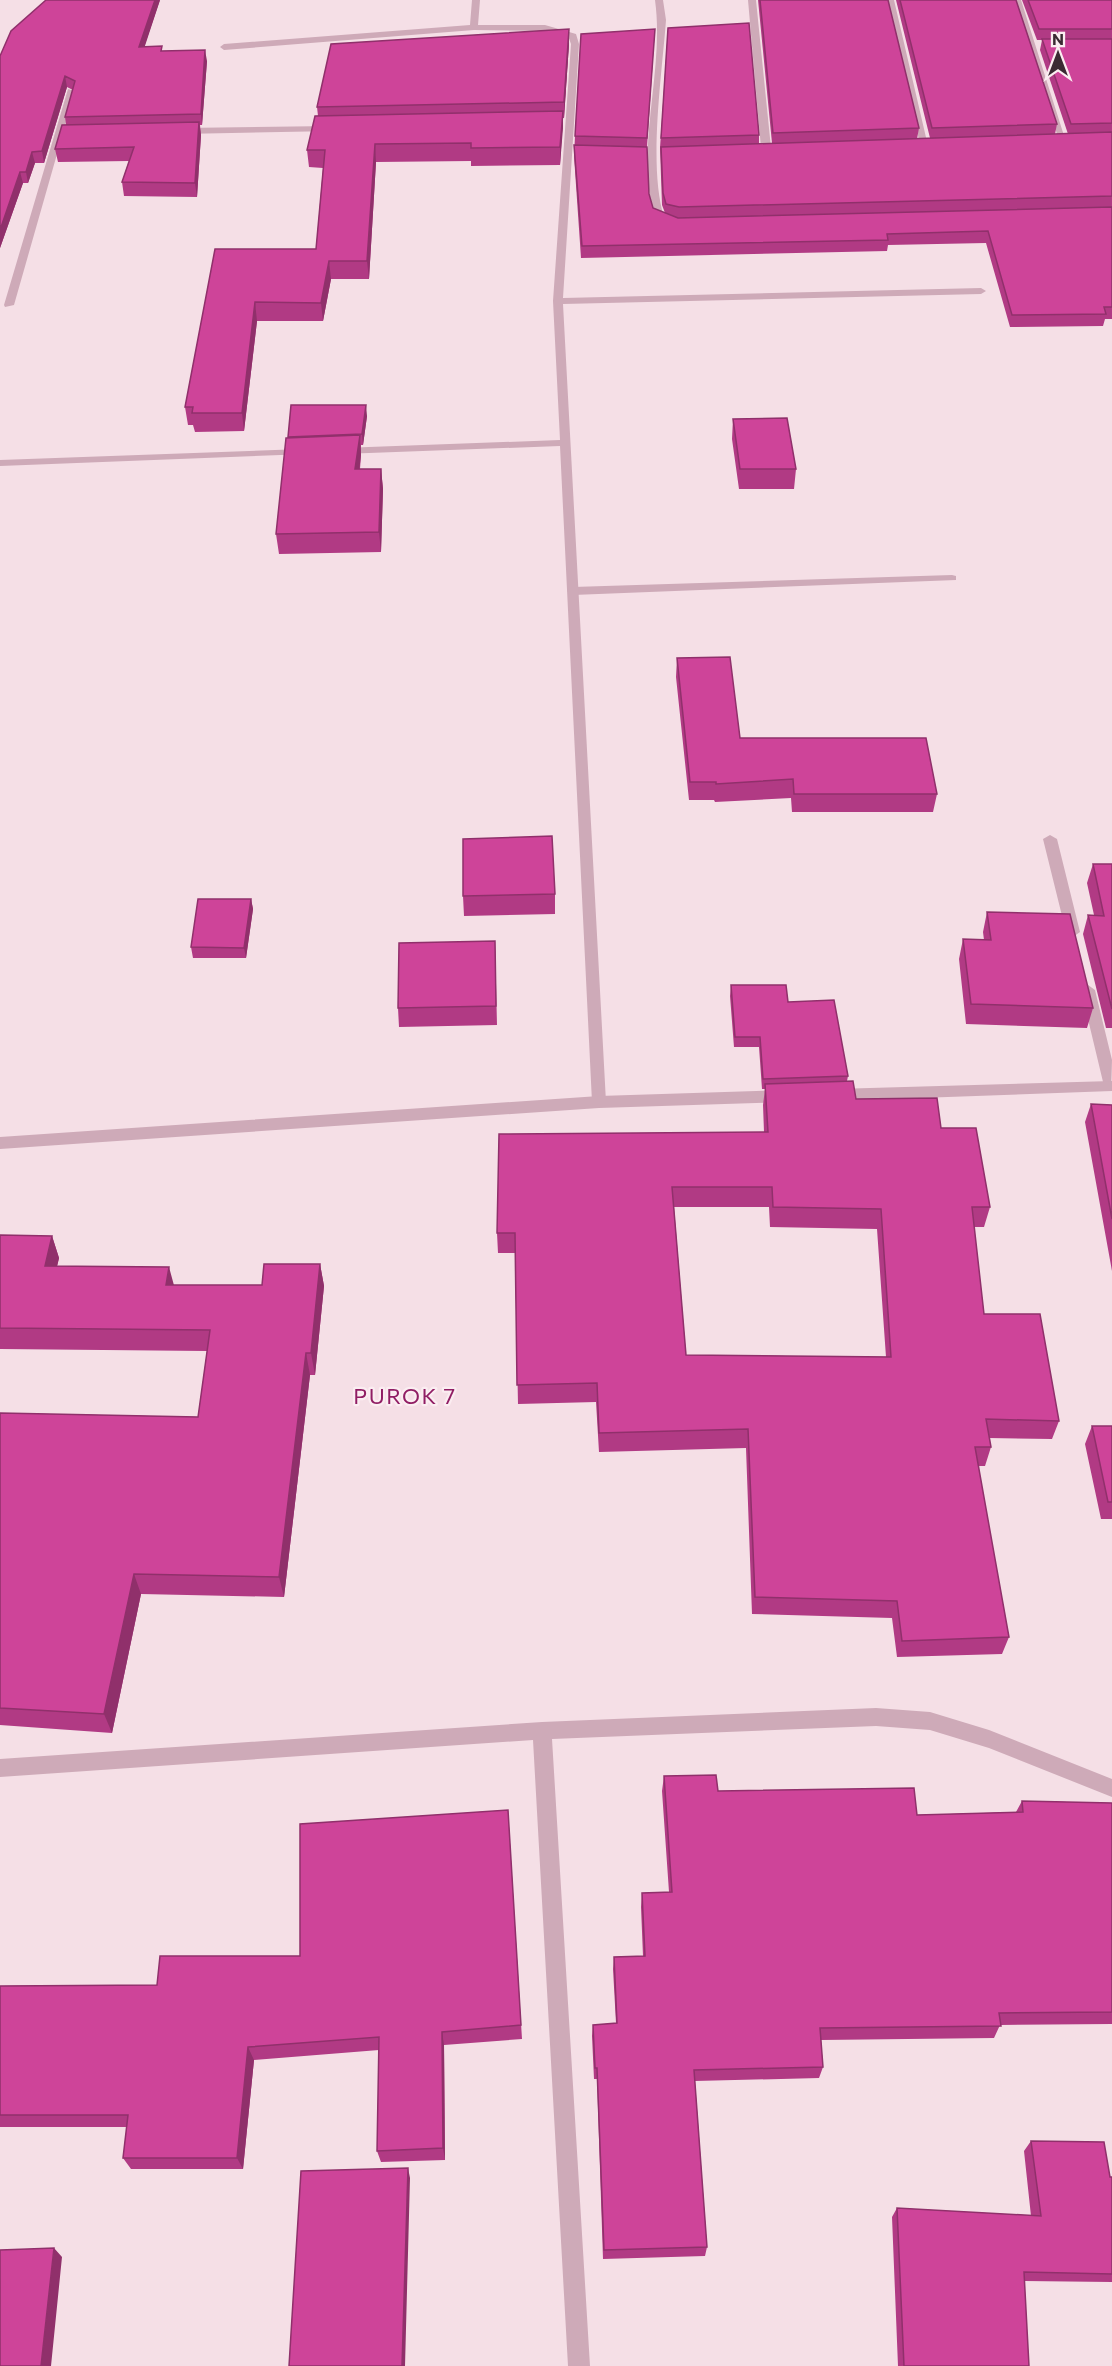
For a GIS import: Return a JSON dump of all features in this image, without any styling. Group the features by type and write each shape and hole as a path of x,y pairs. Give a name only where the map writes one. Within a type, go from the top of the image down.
{"street":[{"path":"474,27 476,0"},
{"path":"659,0 662,20 649,153 655,211 660,219 677,224"},
{"path":"752,0 766,148"},
{"path":"890,0 925,144"},
{"path":"1017,0 1068,140 1052,141"},
{"path":"224,47 474,27 562,29 572,34 575,44 565,123 573,151 558,301 563,443 573,591 599,1102"},
{"path":"1033,45 1044,45"},
{"path":"9,305 71,91"},
{"path":"167,131 346,129"},
{"path":"59,133 71,133"},
{"path":"914,145 936,144"},
{"path":"755,148 778,148"},
{"path":"649,153 665,152"},
{"path":"558,301 981,291"},
{"path":"325,451 563,443"},
{"path":"0,463 313,452"},
{"path":"573,591 951,578"},
{"path":"1050,839 1078,951"},
{"path":"825,1095 1112,1086 1083,974"},
{"path":"0,1143 599,1102 802,1096"},
{"path":"0,1768 542,1731 876,1717 930,1720 989,1739 1112,1788"},
{"path":"542,1731 579,2366"}],"building":[{"path":"46,0 155,0 139,47 162,46 161,51 205,50 201,114 65,117 75,81 65,76 42,151 32,152 26,172 20,172 0,230 0,56 11,31"},
{"path":"760,0 888,0 919,128 773,133"},
{"path":"900,0 1016,0 1057,124 932,128"},
{"path":"1028,0 1112,0 1112,29 1039,29"},
{"path":"749,23 759,135 661,138 668,28"},
{"path":"569,29 564,102 317,107 331,44"},
{"path":"655,29 647,138 575,136 581,34"},
{"path":"1042,39 1112,39 1112,123 1071,124"},
{"path":"563,111 560,147 471,148 471,143 375,144 367,261 329,261 321,303 255,302 242,413 192,413 193,407 185,407 215,249 316,249 325,150 307,150 315,116"},
{"path":"199,122 195,183 122,182 134,147 55,149 62,125"},
{"path":"1112,132 1112,196 679,207 666,204 663,193 661,147"},
{"path":"574,145 647,147 649,194 653,208 678,218 1112,207 1112,307 1104,307 1106,314 1012,315 988,231 887,234 888,240 582,246"},
{"path":"291,405 366,405 362,434 288,437"},
{"path":"787,418 796,469 740,469 733,419"},
{"path":"360,435 355,469 381,469 379,532 276,534 286,438"},
{"path":"730,657 740,738 926,738 937,794 794,794 793,779 716,784 716,782 690,782 677,658"},
{"path":"552,836 555,894 463,896 463,839"},
{"path":"1093,864 1112,864 1112,1009 1088,915 1104,916"},
{"path":"198,899 251,899 244,948 191,947"},
{"path":"987,912 1070,914 1093,1008 971,1004 963,939 991,940"},
{"path":"495,941 496,1006 398,1008 399,943"},
{"path":"731,985 786,985 788,1002 834,1000 848,1076 763,1079 760,1037 735,1037"},
{"path":"853,1081 856,1099 937,1098 941,1128 976,1128 990,1207 972,1207 984,1314 1040,1314 1059,1421 986,1419 991,1447 975,1447 1009,1637 902,1641 897,1601 755,1597 748,1429 599,1433 597,1383 517,1385 515,1233 497,1233 499,1134 768,1132 765,1084","holes":["672,1187 772,1187 773,1207 881,1209 891,1357 686,1355"]},
{"path":"1091,1104 1112,1105 1112,1219"},
{"path":"0,1235 52,1236 45,1266 169,1267 166,1285 262,1285 264,1264 320,1264 311,1353 306,1353 279,1577 134,1574 104,1714 0,1708 0,1413 198,1417 210,1330 0,1328"},
{"path":"1092,1426 1112,1426 1112,1502 1108,1502"},
{"path":"716,1775 718,1791 914,1788 917,1815 1023,1812 1022,1801 1112,1803 1112,2012 999,2013 1001,2026 820,2028 823,2067 694,2070 707,2247 604,2250 597,2068 595,2068 593,2025 617,2023 614,1957 645,1956 642,1893 672,1892 664,1776"},
{"path":"508,1810 521,2025 442,2032 443,2148 377,2151 379,2037 248,2047 237,2158 123,2158 128,2115 0,2115 0,1986 157,1985 160,1956 300,1956 300,1824"},
{"path":"1031,2141 1104,2142 1110,2177 1112,2177 1112,2274 1024,2272 1029,2366 904,2366 897,2208 1041,2216"},
{"path":"408,2168 402,2366 289,2366 301,2171"},
{"path":"54,2248 41,2366 0,2366 0,2250"}],"district":[{"name":"PUROK 7","path":"405,1395"}]}
